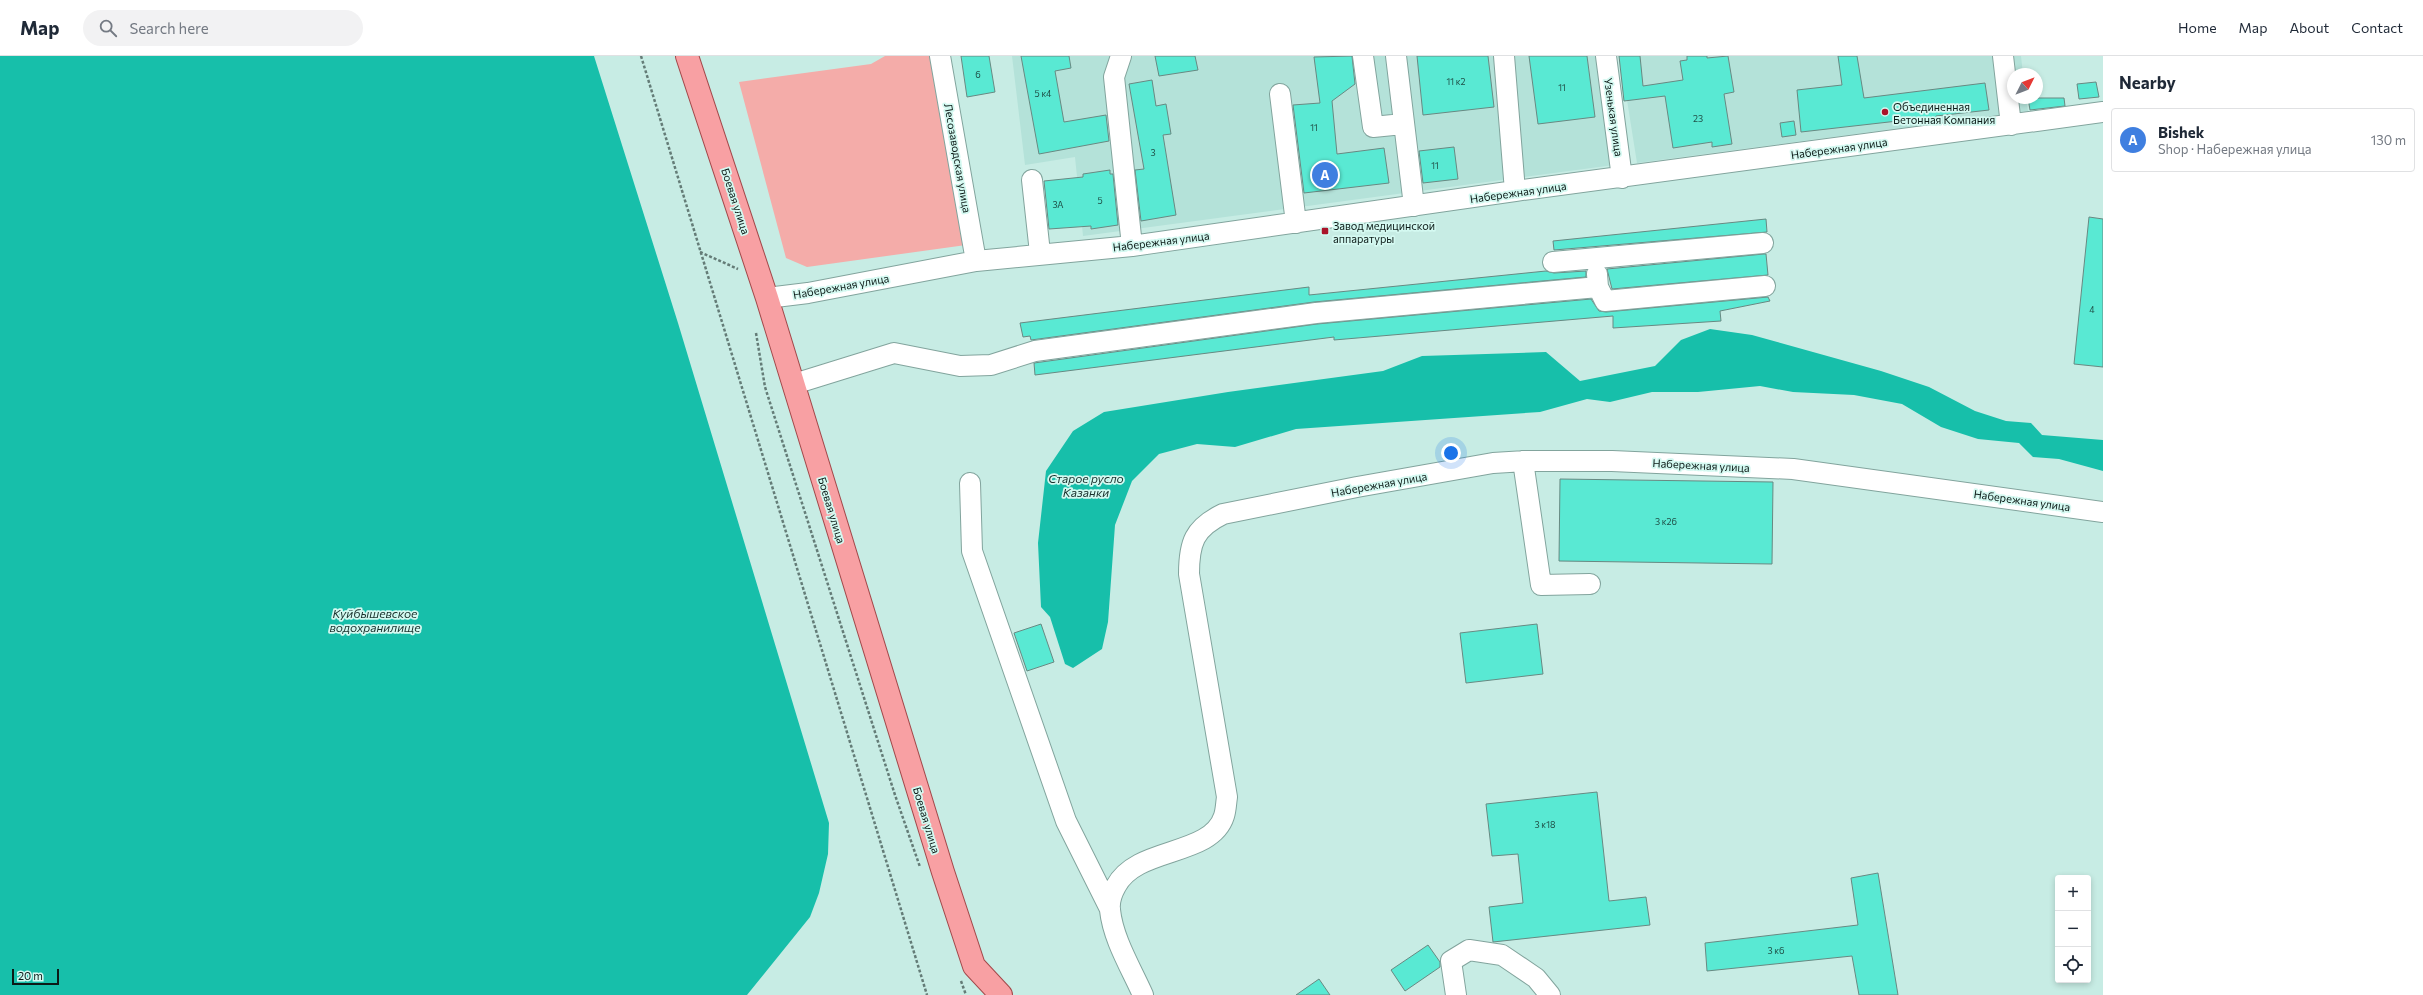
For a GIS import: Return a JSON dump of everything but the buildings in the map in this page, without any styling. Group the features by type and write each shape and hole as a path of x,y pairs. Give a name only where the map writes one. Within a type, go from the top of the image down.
{"main road":[{"name":"Боевая улица","path":"687,56 767,298 941,864 967,972"},
{"path":"967,972 1001,995"}],"street":[{"name":"Лесозаводская улица","path":"940,56 976,261"},
{"path":"1120,56 1114,77 1132,246"},
{"path":"1363,56 1373,127 1403,124"},
{"path":"1396,56 1414,206"},
{"path":"1504,56 1515,192"},
{"name":"Узенькая улица","path":"1606,56 1622,178"},
{"path":"2003,56 2011,125"},
{"path":"1280,94 1296,223"},
{"name":"Набережная улица","path":"767,298 808,294 976,261 1040,253 1132,246 1515,192 2011,125 2102,115"},
{"path":"1032,180 1040,253"},
{"path":"1553,262 1763,243"},
{"path":"1597,258 1598,287 1605,301 1765,286"},
{"path":"794,384 894,353 960,366 991,365 1035,351 1316,313 1598,287"},
{"name":"Набережная улица","path":"1143,995 1114,929 1110,908 1112,893 1121,876 1136,865 1196,843 1214,831 1224,816 1227,797 1189,574 1189,551 1195,536 1207,522 1223,514 1357,487 1493,464 1522,461 1612,461 1793,470 2103,512"},
{"path":"1522,461 1542,585 1590,584"},
{"path":"970,483 972,551 1066,821 1110,908"},
{"path":"1456,995 1451,961 1469,950 1502,954 1536,978 1550,995"},
{"path":"967,972 984,995"}],"path":[{"path":"641,56 927,995"},
{"path":"700,252 739,269 741,276"},
{"path":"754,326 760,347 765,387 895,795 921,868"},
{"path":"966,995 967,972"}],"shaded area":[{"path":"885,56 931,56 966,245 807,267 786,258 739,82 871,64"},
{"path":"1012,56 1598,56 1614,165 1083,236 1075,157 1025,165"},
{"path":"1620,56 2021,56 2022,68 2007,68 2007,104 2027,104 2028,111 1637,163"}],"water":[{"name":"Куйбышевское водохранилище","path":"0,56 594,56 678,323 829,823 828,854 819,893 810,917 747,995 0,995"},
{"name":"Старое русло Казанки","path":"1710,329 1752,335 1881,371 1929,387 1975,411 2006,421 2031,423 2042,435 2103,440 2103,471 2059,459 2033,457 2019,443 1978,439 1941,427 1902,404 1854,395 1793,392 1760,386 1698,392 1652,392 1610,402 1587,399 1540,412 1296,429 1235,447 1197,444 1159,454 1132,481 1115,525 1108,622 1102,649 1073,668 1065,664 1050,617 1041,607 1038,543 1046,471 1073,431 1104,412 1228,392 1383,371 1422,356 1546,352 1580,381 1655,366 1681,340"}],"place":[{"name":"Объединенная Бетонная Компания","path":"1885,112"},
{"name":"Bishek","path":"1325,175"},
{"name":"Завод медицинской аппаратуры","path":"1325,231"}]}
